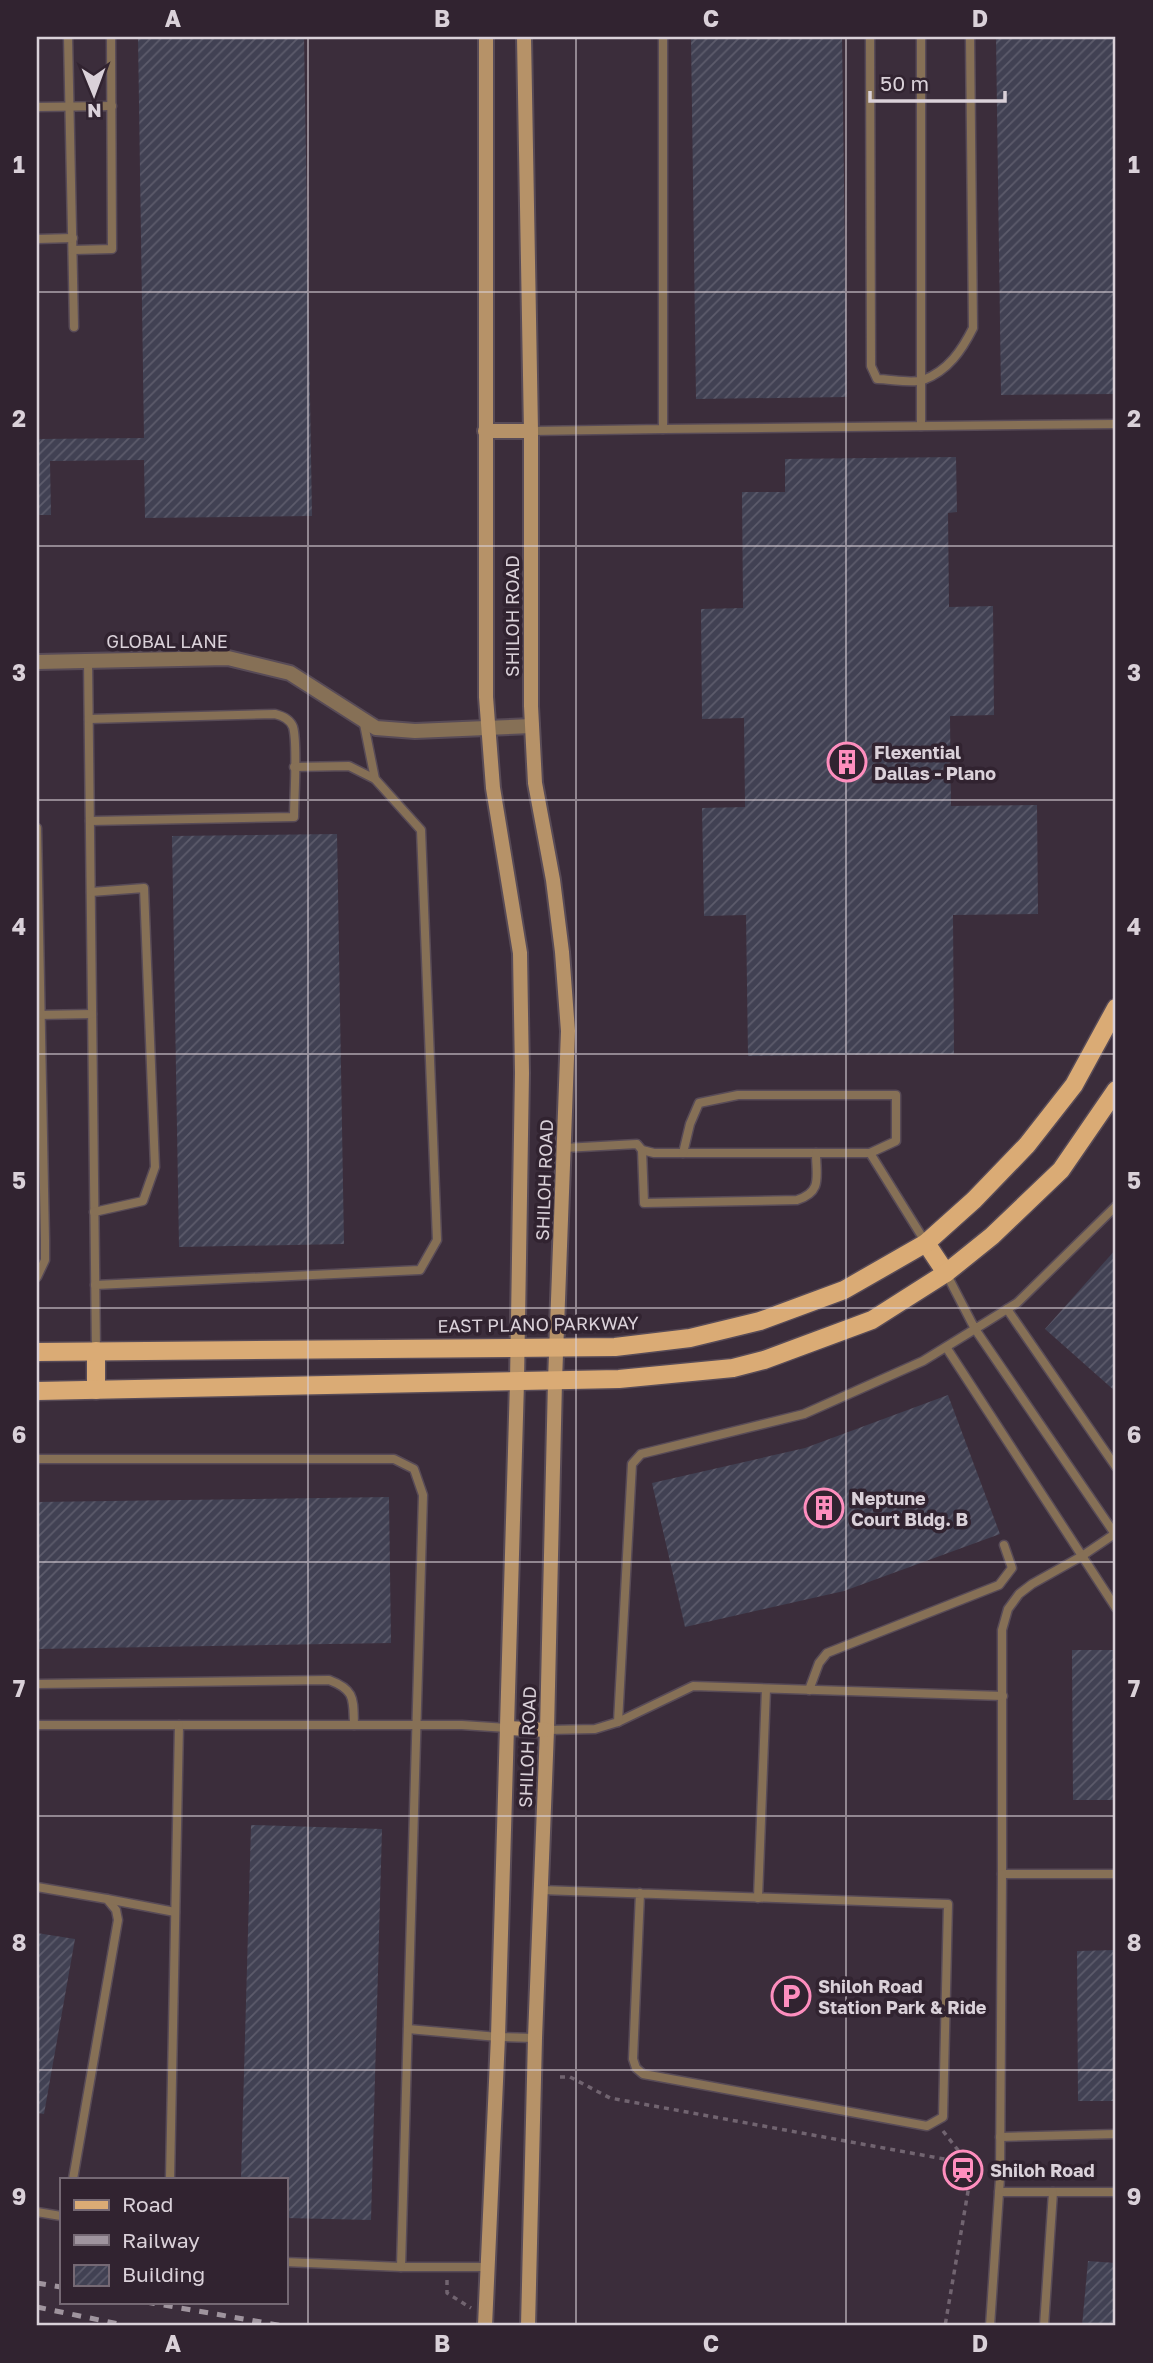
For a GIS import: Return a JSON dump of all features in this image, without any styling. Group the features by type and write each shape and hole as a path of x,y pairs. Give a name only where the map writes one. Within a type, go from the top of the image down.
{"main road":[{"name":"SHILOH ROAD","path":"485,2326 498,2037 517,1382 522,1073 520,953 493,788 486,688 486,37"},
{"name":"SHILOH ROAD","path":"524,37 531,431 532,726 535,783 553,880 568,1031 555,1381 528,2326"},
{"path":"485,431 531,431"},
{"name":"EAST PLANO PARKWAY","path":"37,1352 615,1347 690,1338 760,1321 844,1290 926,1243 1027,1145 1074,1085 1116,1008"},
{"path":"37,1391 619,1379 701,1372 764,1360 872,1320 946,1273 992,1236 1061,1170 1116,1090"},
{"path":"926,1243 946,1273"},
{"path":"96,1351 96,1390"},
{"path":"507,1728 547,1730"}],"street":[{"name":"GLOBAL LANE","path":"37,662 228,658 290,673 376,727 415,731 488,730 532,726"}],"lane":[{"path":"68,37 74,327"},
{"path":"73,250 112,249 111,37"},
{"path":"663,37 663,429"},
{"path":"870,37 872,366 877,379 921,381 947,366 963,349 973,328 970,37"},
{"path":"921,37 921,426"},
{"path":"37,107 112,106"},
{"path":"37,239 73,238"},
{"path":"531,431 1116,424"},
{"path":"88,661 96,1351"},
{"path":"89,719 275,713 287,719 293,728 295,767 294,817 90,821"},
{"path":"363,719 375,779"},
{"path":"95,1284 420,1270 437,1240 421,830 375,779 349,766 295,767"},
{"path":"37,828 38,1015 46,1240 45,1260 37,1277"},
{"path":"90,892 144,888 155,1167 143,1201 94,1213"},
{"path":"38,1015 92,1014"},
{"path":"564,1148 637,1144 642,1150 653,1153 683,1153 870,1153 896,1141 896,1095 737,1095 699,1103 690,1124 683,1153"},
{"path":"642,1150 644,1203 797,1200 810,1196 816,1187 816,1153"},
{"path":"870,1153 926,1243"},
{"path":"618,1722 632,1464 641,1454 804,1414 923,1361 1017,1303 1116,1206"},
{"path":"946,1273 975,1329 1116,1533 1019,1594 1008,1609 1002,1630 1000,2137 990,2326"},
{"path":"1007,1309 1116,1467"},
{"path":"946,1347 1116,1608"},
{"path":"37,1459 394,1459 414,1469 422,1494 401,2267"},
{"path":"808,1690 819,1663 827,1653 999,1585 1012,1568 1004,1545"},
{"path":"37,1684 329,1680 343,1685 353,1697 354,1725"},
{"path":"547,1730 595,1729 618,1722 693,1686 1003,1696"},
{"path":"758,1898 766,1689"},
{"path":"37,1725 471,1725 507,1728"},
{"path":"170,2178 179,1725"},
{"path":"1002,1874 1116,1874"},
{"path":"37,1887 175,1912"},
{"path":"541,1890 640,1893 758,1898 948,1904 943,2117 927,2126 643,2074 636,2068 634,2059 640,1893"},
{"path":"73,2178 118,1920 116,1910 107,1899"},
{"path":"408,2029 535,2038"},
{"path":"1000,2137 1116,2134"},
{"path":"999,2192 1116,2192"},
{"path":"1044,2326 1053,2192"},
{"path":"37,2212 60,2216"},
{"path":"287,2262 401,2267 488,2267"}],"path":[{"path":"560,2077 570,2077 610,2098 956,2161 964,2158"},
{"path":"945,2326 972,2168 946,2134"},
{"path":"447,2267 447,2293 471,2308 471,2316"}],"building":[{"path":"138,37 304,37 312,516 145,518 144,460 50,461 51,515 37,515 37,439 144,438"},
{"path":"691,37 842,37 847,397 696,399"},
{"path":"996,37 1116,37 1116,394 1001,395"},
{"name":"Flexential Dallas - Plano","path":"956,457 957,512 948,513 949,607 993,606 994,715 950,716 951,806 1037,805 1038,914 953,915 954,1054 748,1056 746,915 704,916 702,808 745,807 744,718 702,719 701,609 743,608 742,492 785,492 785,459"},
{"path":"337,834 344,1244 179,1247 172,836"},
{"path":"1116,1249 1116,1392 1045,1329"},
{"name":"Neptune Court Bldg. B","path":"948,1395 1000,1534 844,1591 685,1627 652,1483 805,1448"},
{"path":"389,1497 391,1643 37,1649 37,1502"},
{"path":"1072,1650 1116,1650 1116,1800 1073,1800"},
{"path":"251,1825 382,1829 371,2220 287,2218 287,2178 241,2178"},
{"path":"37,1933 75,1939 44,2114 37,2113"},
{"path":"1116,1950 1116,2101 1078,2101 1077,1951"},
{"path":"1088,2261 1116,2263 1116,2326 1082,2326"}],"railway":[{"path":"37,2283 60,2287"},
{"path":"158,2304 284,2326"},
{"path":"37,2307 128,2326"}],"place":[{"name":"Flexential Dallas - Plano","path":"847,762"},
{"name":"Neptune Court Bldg. B","path":"824,1508"},
{"name":"Shiloh Road Station Park & Ride","path":"791,1996"},
{"name":"Shiloh Road","path":"963,2170"}]}
